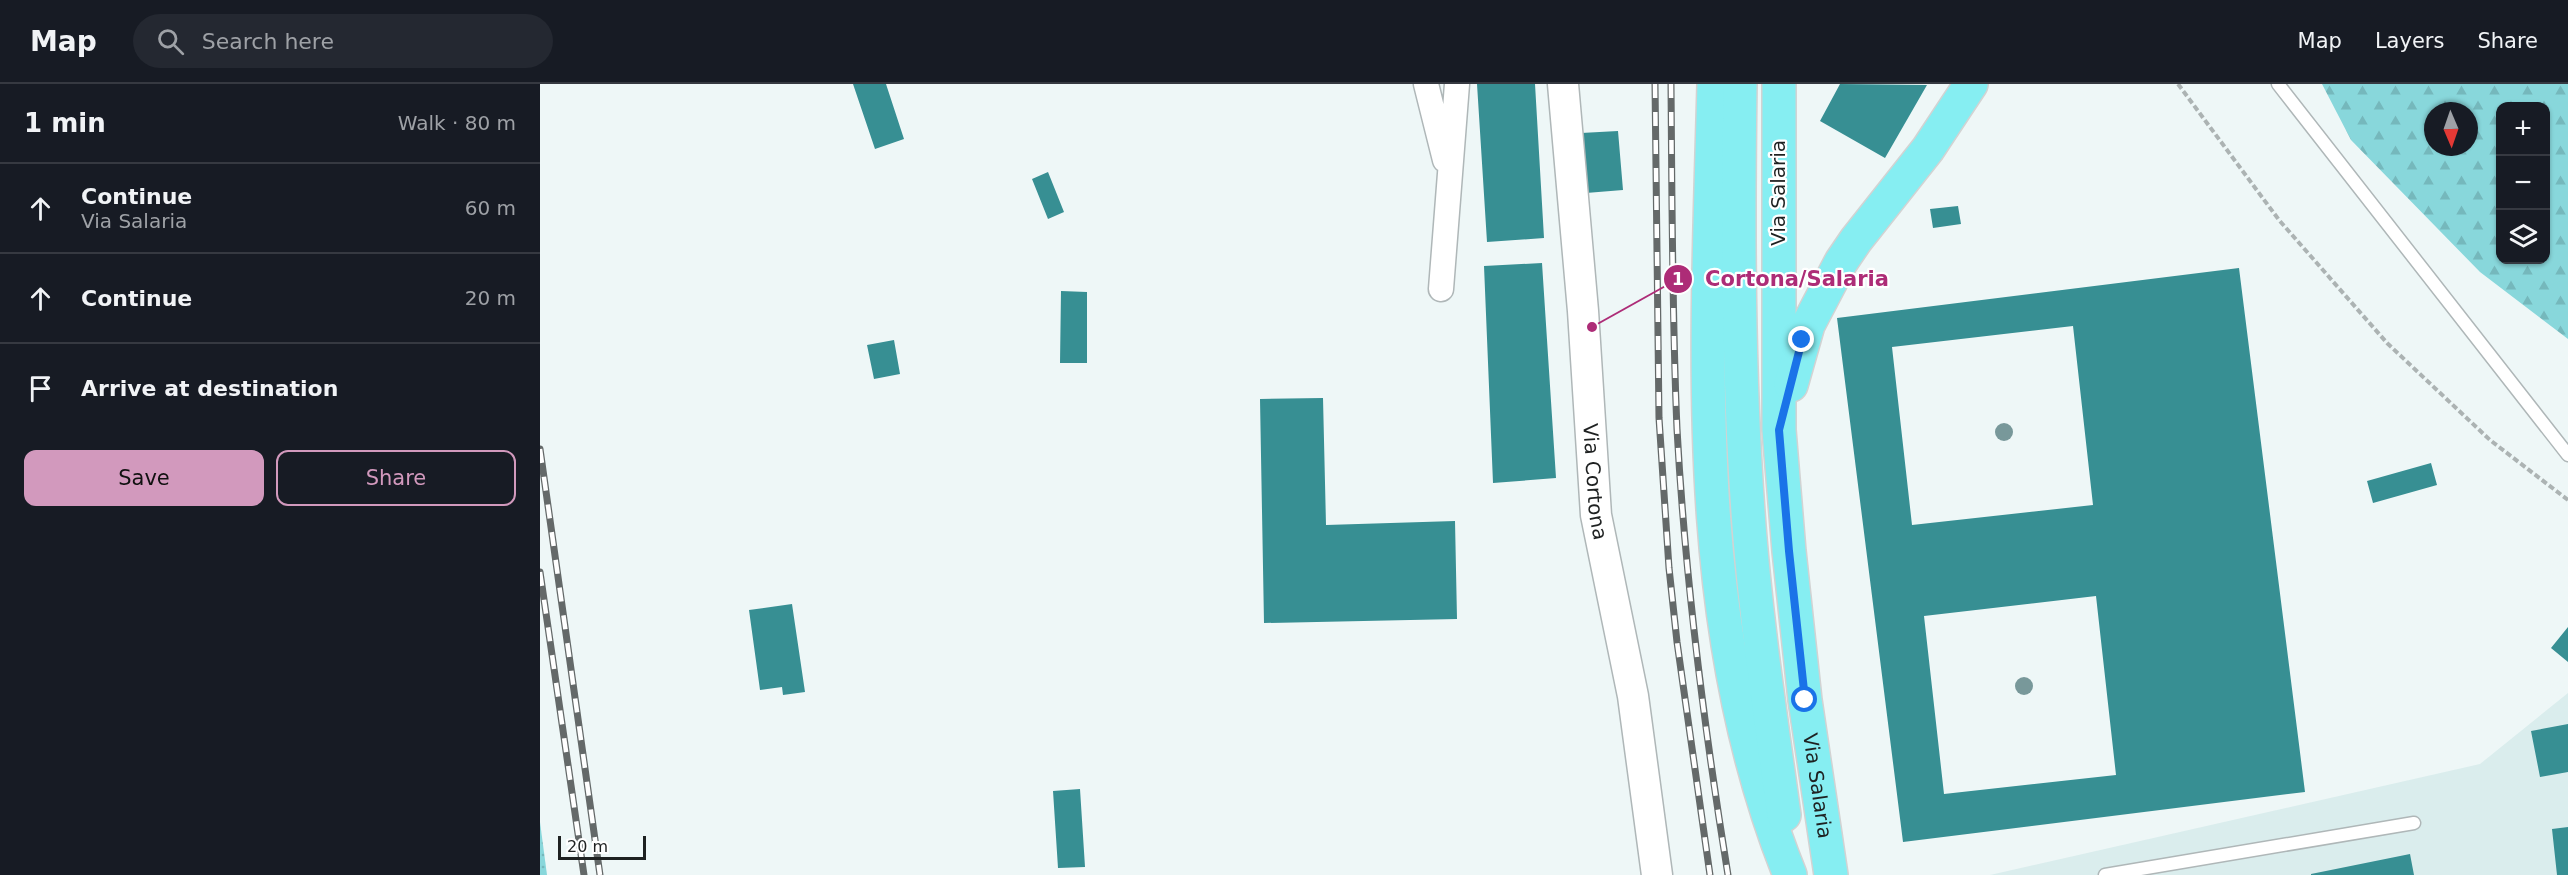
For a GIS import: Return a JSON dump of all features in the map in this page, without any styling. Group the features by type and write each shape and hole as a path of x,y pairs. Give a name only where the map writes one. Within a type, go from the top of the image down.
{"main road":[{"path":"1714,84 1709,273 1710,444 1719,577 1735,689 1752,765 1767,813 1792,875"},
{"name":"Via Salaria","path":"1740,84 1740,277 1748,511 1759,631 1792,875"},
{"name":"Via Salaria","path":"1779,84 1779,430 1803,680 1831,875"},
{"path":"1779,430 1802,340 1828,284 1856,240 1928,149 1971,84"}],"street":[{"path":"1425,84 1449,179"},
{"path":"1441,289 1457,84"},
{"name":"Via Cortona","path":"1563,84 1583,311 1596,515 1633,696 1657,875"}],"lane":[{"path":"2278,84 2568,455"},
{"path":"2105,875 2414,823"}],"path":[{"path":"2178,84 2279,220 2386,343 2490,440 2568,500"}],"shaded area":[{"path":"2568,693 2568,875 1990,875 2480,764"}],"green space":[{"path":"2322,84 2568,84 2568,339 2480,272 2351,140"},
{"path":"540,822 547,875 540,875"}],"building":[{"path":"853,84 886,84 904,139 875,149"},
{"path":"1477,84 1535,84 1544,238 1487,242"},
{"path":"1840,84 1927,85 1885,158 1820,121"},
{"path":"1618,131 1623,190 1586,193 1581,133"},
{"path":"1048,172 1064,212 1048,219 1032,179"},
{"path":"1958,206 1961,224 1933,228 1930,209"},
{"path":"1542,263 1556,478 1493,483 1484,266"},
{"path":"2239,268 2305,792 1903,842 1837,318","holes":["2073,326 2093,505 1912,525 1892,347","2096,596 2116,775 1944,794 1924,616"]},
{"path":"1061,291 1087,292 1087,363 1060,363"},
{"path":"894,340 900,374 874,379 867,345"},
{"path":"1323,398 1326,525 1455,521 1457,619 1264,623 1260,399"},
{"path":"2431,463 2437,485 2373,503 2367,481"},
{"path":"792,604 805,692 783,695 782,687 760,690 749,610"},
{"path":"2568,627 2568,662 2551,648"},
{"path":"2568,724 2568,772 2540,777 2531,731"},
{"path":"1080,789 1085,867 1058,868 1053,791"},
{"path":"2568,827 2568,875 2557,875 2552,829"},
{"path":"2410,854 2414,875 2311,875 2311,874"}],"railway":[{"path":"1655,84 1659,418 1669,568 1677,642 1710,875"},
{"path":"1671,84 1674,343 1685,541 1696,652 1728,875"},
{"path":"540,449 600,875"},
{"path":"540,572 584,875"}],"place":[{"name":"Cortona/Salaria","path":"1592,327"}],"route":[{"path":"1802,340 1779,430 1805,700"}]}
